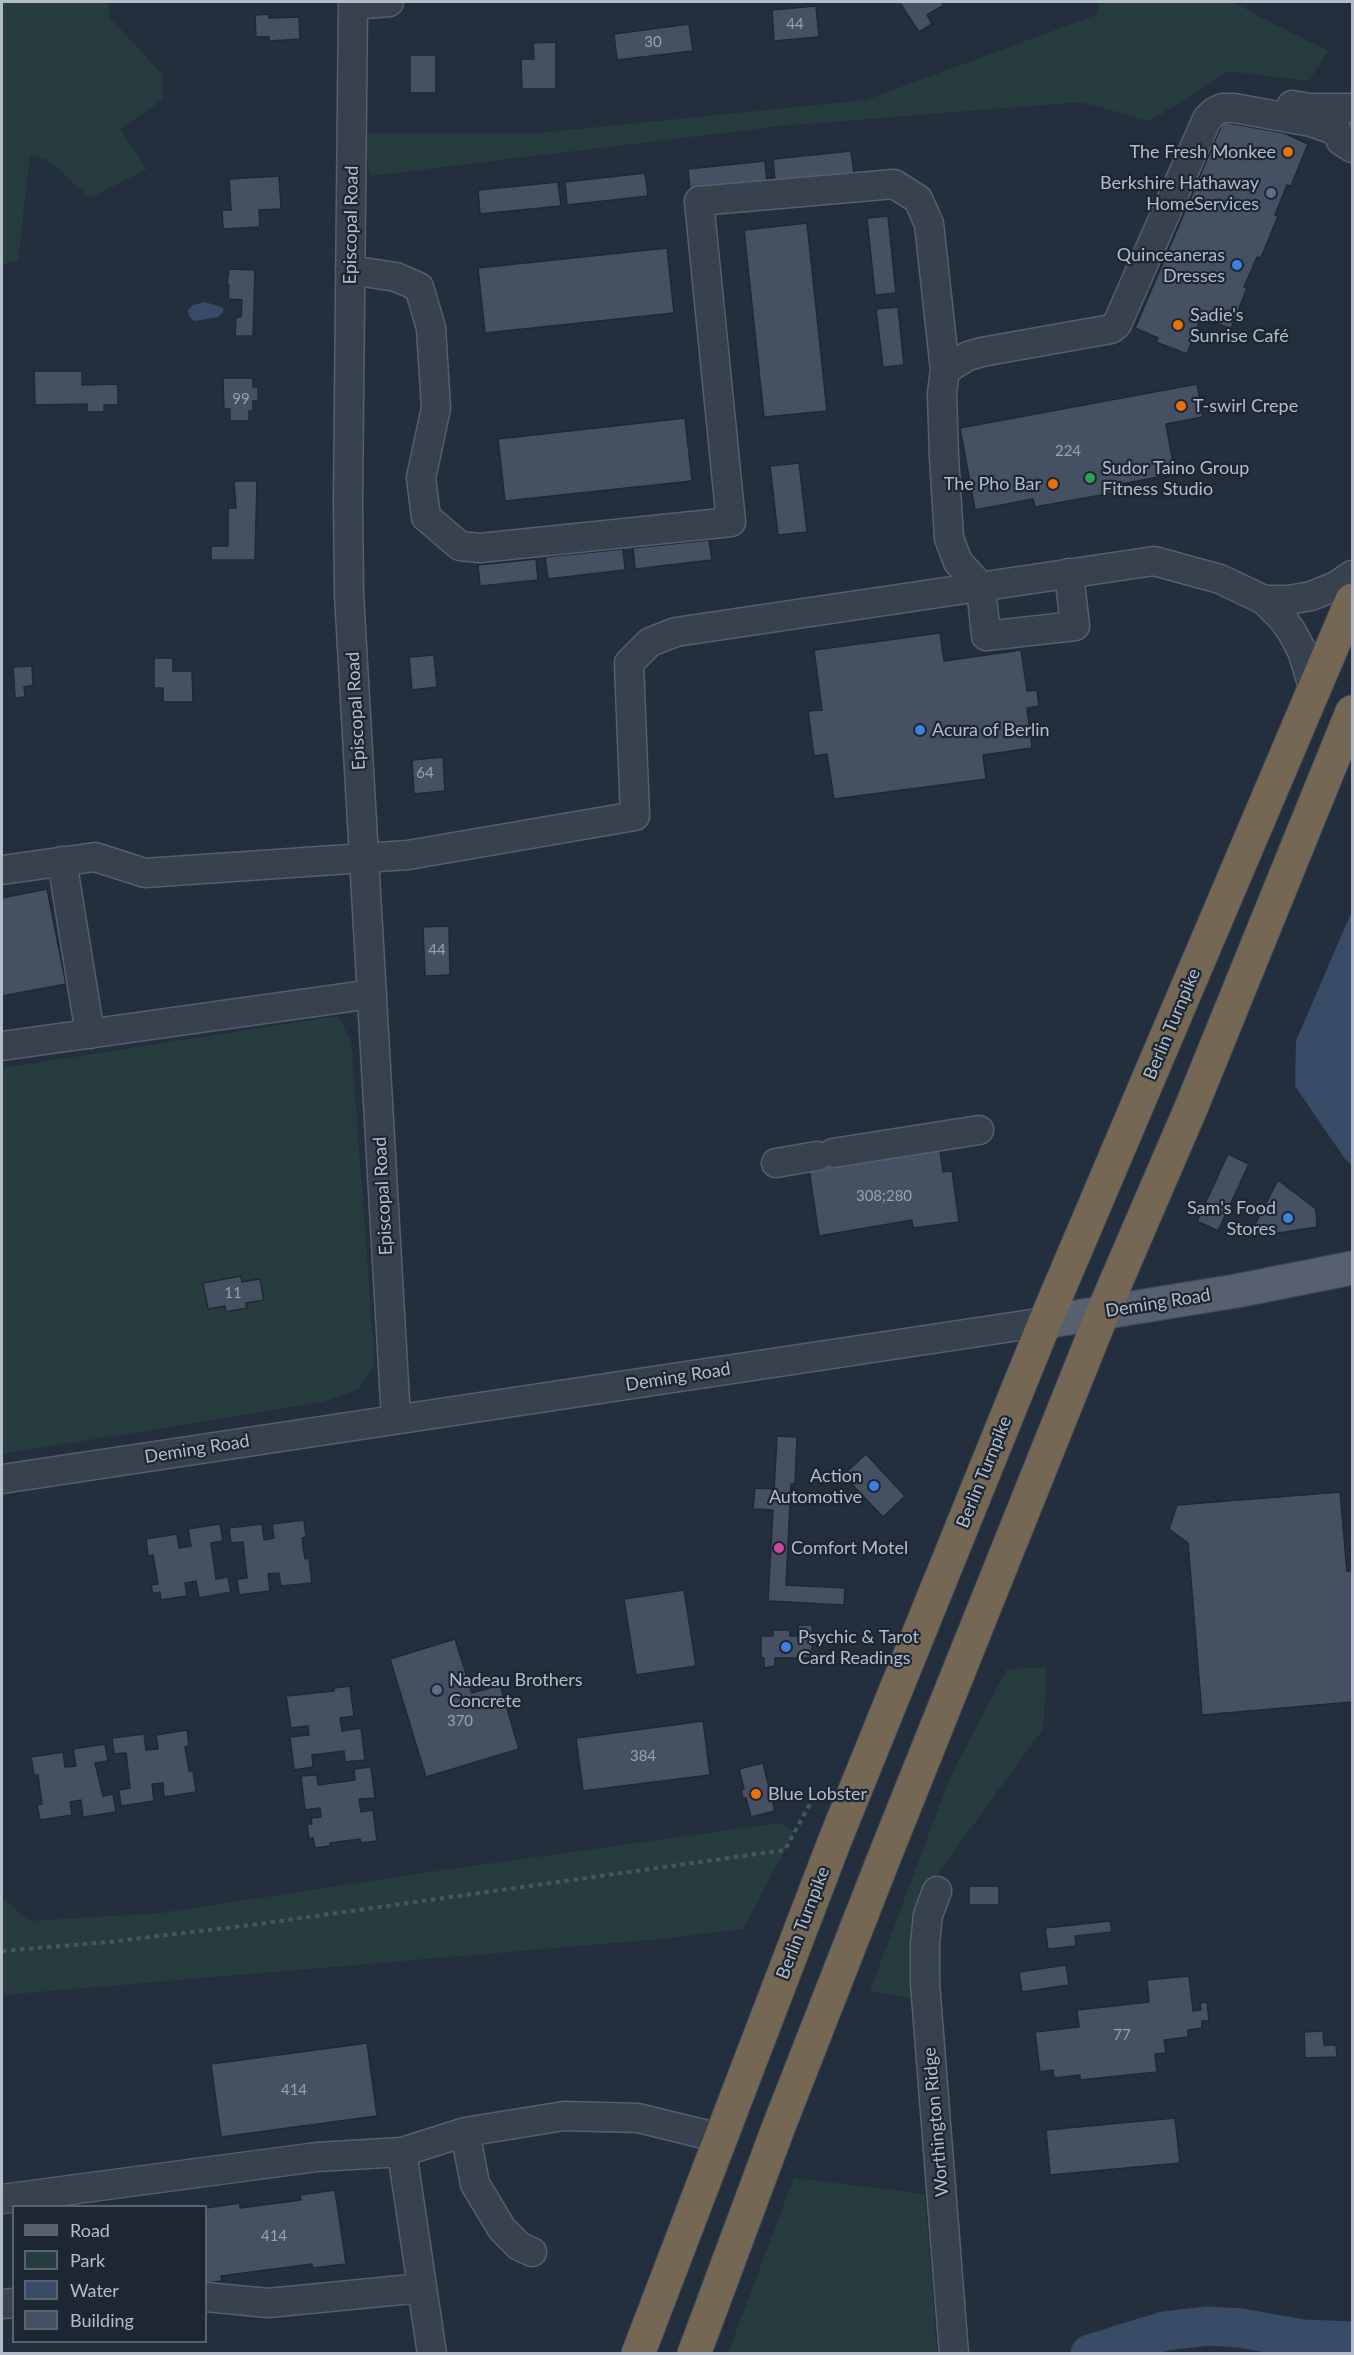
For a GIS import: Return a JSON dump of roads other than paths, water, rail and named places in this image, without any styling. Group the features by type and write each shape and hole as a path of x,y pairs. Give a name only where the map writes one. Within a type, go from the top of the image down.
{"highway":[{"name":"Berlin Turnpike","path":"638,2354 844,1816 1045,1322 1353,600"},
{"path":"694,2354 870,1892 1103,1312 1191,1108 1353,712"}],"main road":[{"name":"Deming Road","path":"1045,1322 1236,1291 1353,1268"}],"street":[{"path":"352,3 389,2"},
{"name":"Episcopal Road","path":"352,3 349,594 396,1419"},
{"path":"945,370 968,356 982,352 1111,329 1117,324 1208,119 1222,108 1238,98 1309,108 1353,108"},
{"path":"1222,108 1311,122 1337,131 1349,144"},
{"path":"350,270 396,277 419,287 431,328 436,408 421,478 426,517 460,546 480,548 731,522 699,201 894,184 918,199 929,224 945,370 942,393 943,437 949,538 958,562 981,587 986,636 1075,626 1069,573"},
{"path":"2,870 95,857 145,873 408,855 635,816 629,663 650,642 676,632 1154,561 1221,579 1263,600 1282,618 1292,632 1305,659 1314,690"},
{"path":"1263,600 1289,600 1311,596 1336,586 1353,574"},
{"path":"62,861 90,1034"},
{"path":"2,1046 372,994"},
{"path":"776,1162 979,1130"},
{"name":"Deming Road","path":"2,1479 1045,1322"},
{"name":"Worthington Ridge","path":"937,1891 928,1915 924,1944 925,1983 954,2354"},
{"path":"2,2199 317,2157 402,2152 465,2132 564,2116 638,2118 720,2138"},
{"path":"465,2132 475,2184 502,2229 519,2246 532,2252"},
{"path":"402,2152 432,2354"},
{"path":"207,2296 268,2303 422,2288"}],"water":[{"path":"205,302 223,308 223,312 218,317 194,321 189,316 188,310 193,305"},
{"path":"1352,911 1352,1165 1345,1159 1295,1086 1296,1041"}],"waterway":[{"path":"1090,2354 1165,2331 1209,2326 1240,2328 1303,2339 1352,2341"}],"place":[{"name":"The Fresh Monkee","path":"1288,152"},
{"name":"Berkshire Hathaway HomeServices","path":"1271,193"},
{"name":"Quinceaneras Dresses","path":"1237,265"},
{"name":"Sadie's Sunrise Café","path":"1178,325"},
{"name":"T-swirl Crepe","path":"1181,406"},
{"name":"Sudor Taino Group Fitness Studio","path":"1090,478"},
{"name":"The Pho Bar","path":"1053,484"},
{"name":"Acura of Berlin","path":"920,730"},
{"name":"Sam's Food Stores","path":"1288,1218"},
{"name":"Action Automotive","path":"874,1486"},
{"name":"Comfort Motel","path":"779,1548"},
{"name":"Psychic & Tarot Card Readings","path":"786,1647"},
{"name":"Nadeau Brothers Concrete","path":"437,1690"},
{"name":"Blue Lobster","path":"756,1794"}]}
